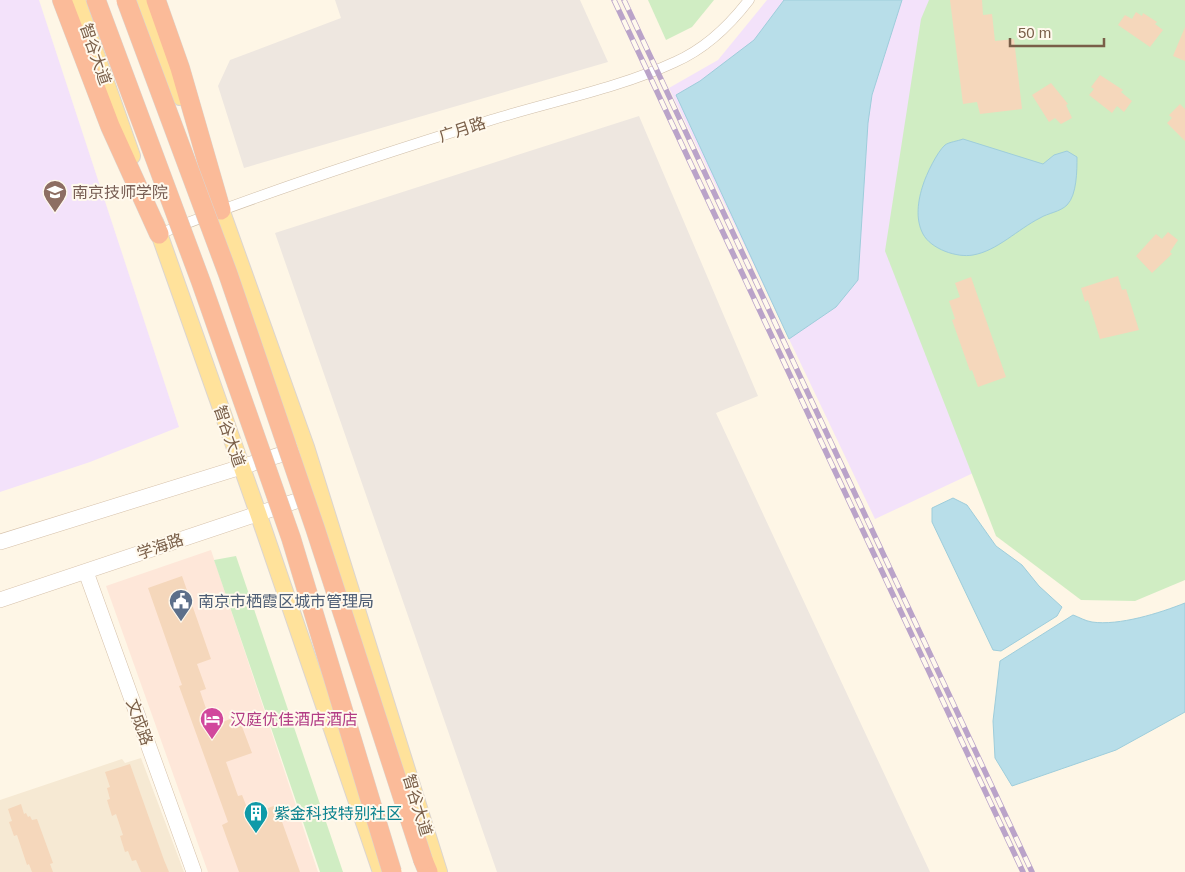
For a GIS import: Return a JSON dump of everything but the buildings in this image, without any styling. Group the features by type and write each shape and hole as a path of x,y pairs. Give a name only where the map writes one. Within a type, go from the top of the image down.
{"highway":[{"path":"67,0 110,126 159,234"},
{"name":"智谷大道","path":"96,0 201,282 291,538 392,872"},
{"name":"智谷大道","path":"126,0 247,330 315,528 426,868"},
{"path":"156,0 180,68 221,210"}],"main road":[{"name":"智谷大道","path":"145,0 306,447 439,872"},
{"name":"智谷大道","path":"159,234 382,872"},
{"path":"0,542 306,447"},
{"name":"学海路","path":"0,600 321,493"},
{"name":"文成路","path":"86,572 194,872"}],"street":[{"name":"广月路","path":"159,234 297,182 492,120 628,80 675,62 715,38 749,0"}],"shaded area":[{"name":"南京技师学院","path":"0,0 39,0 179,427 90,462 0,492"},
{"path":"335,0 580,0 608,62 244,168 218,86 230,60 341,18"},
{"path":"767,0 1185,0 1185,374 875,519 669,88 718,60"},
{"path":"639,116 758,396 716,413 930,872 497,872 275,233"},
{"path":"211,550 318,872 208,872 106,586"},
{"path":"141,758 184,872 0,872 0,800 122,759 125,763"}],"green space":[{"path":"648,0 714,0 692,27 666,40"},
{"path":"929,0 1185,0 1185,580 1135,601 1081,600 996,536 885,251 921,19"},
{"path":"236,556 343,872 320,872 214,560"}],"water":[{"path":"784,0 902,0 872,95 868,123 858,280 836,307 789,339 676,95 700,81 754,40"},
{"path":"963,139 1043,164 1054,155 1067,151 1077,157 1076,182 1070,201 1061,209 1040,218 982,253 967,256 952,254 938,248 927,239 920,228 918,210 920,197 924,181 942,148 947,144"},
{"path":"953,498 967,505 996,546 1022,565 1039,586 1062,607 1057,616 1001,651 993,650 932,522 932,508"},
{"path":"1185,603 1185,712 1116,750 1012,786 995,758 993,721 1000,661 1073,615 1092,622 1114,622 1164,611"}],"railway":[{"path":"614,0 1023,872"},
{"path":"624,0 1032,872"}],"place":[{"name":"南京技师学院","path":"55,213"},
{"name":"南京市栖霞区城市管理局","path":"181,622"},
{"name":"汉庭优佳酒店酒店","path":"212,740"},
{"name":"紫金科技特别社区","path":"256,834"}]}
